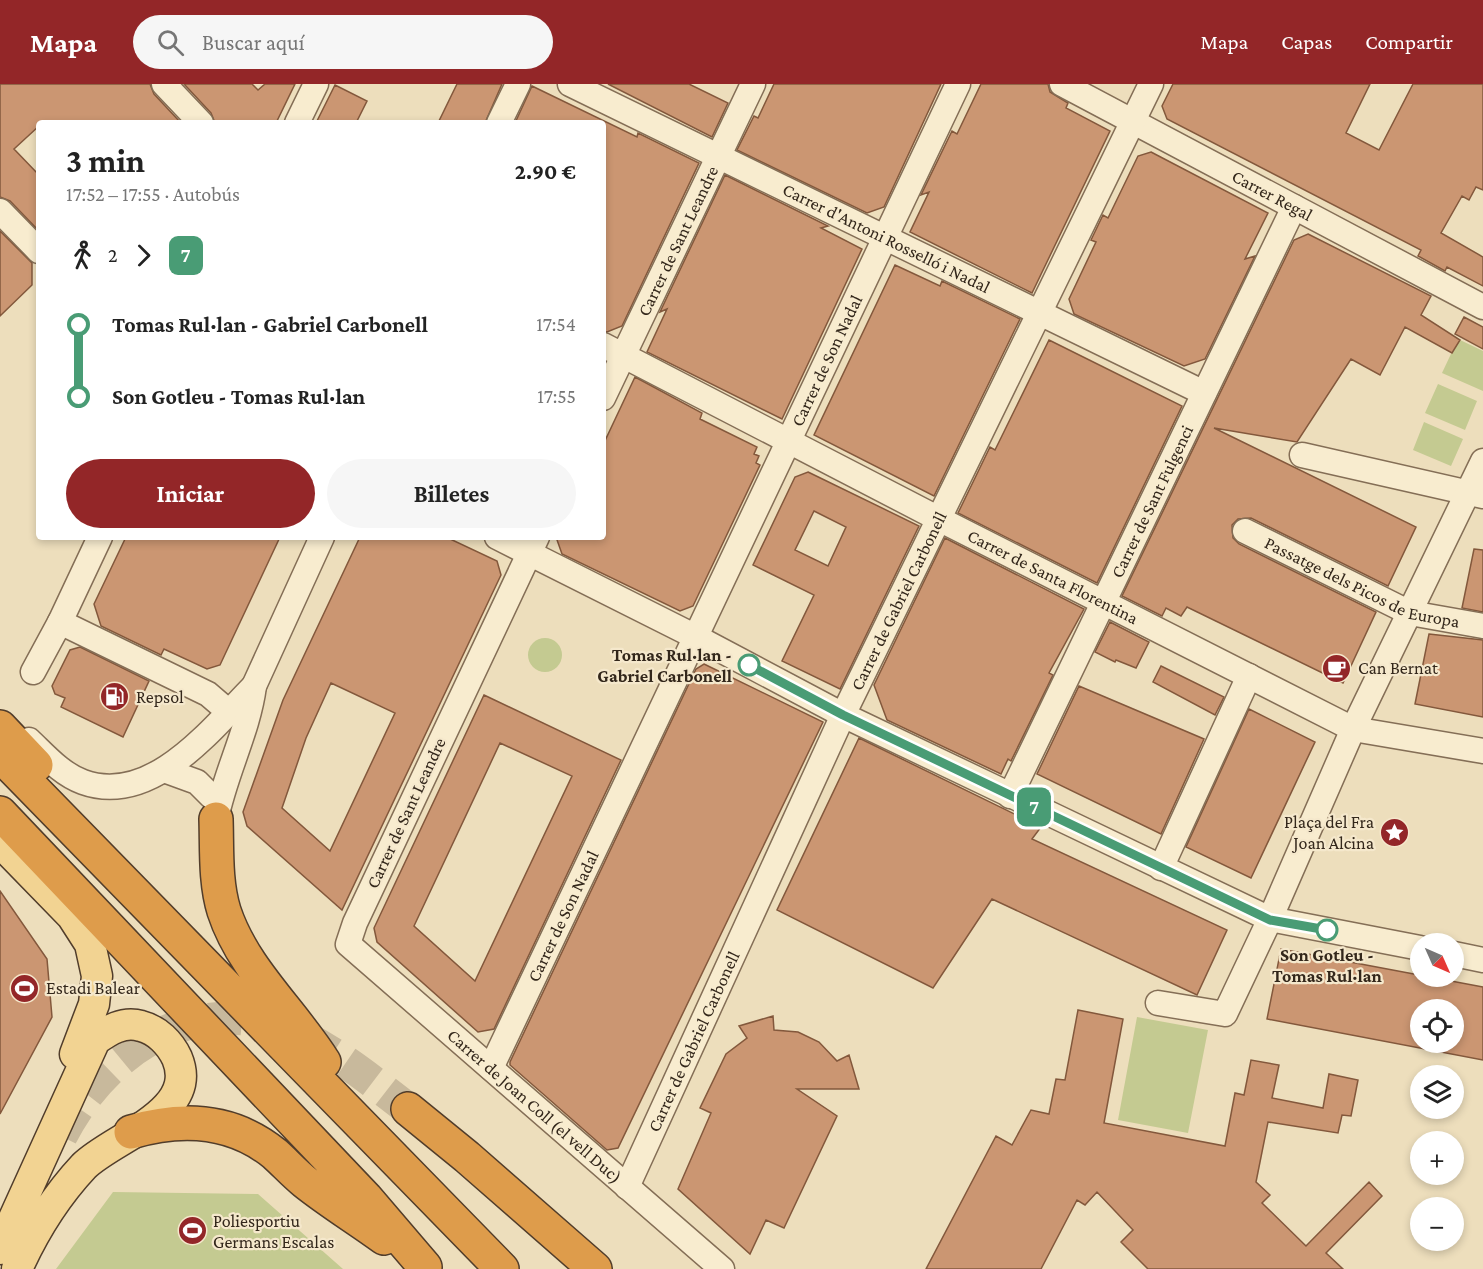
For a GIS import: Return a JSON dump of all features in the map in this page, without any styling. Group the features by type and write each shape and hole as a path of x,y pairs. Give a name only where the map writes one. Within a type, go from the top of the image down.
{"highway":[{"path":"0,727 324,1062"},
{"path":"0,755 502,1269"},
{"path":"214,808 220,892 225,912 245,956 306,1034 324,1062 400,1162"},
{"path":"0,813 366,1198 426,1268"},
{"path":"72,916 203,1045 294,1124"},
{"path":"408,1109 467,1156 595,1269"},
{"path":"131,1132 166,1123 188,1122 239,1133 274,1154 305,1181 426,1268"}],"main road":[{"path":"0,842 72,916 90,944 96,961 94,1004 0,1224"},
{"path":"0,1250 95,1040 108,1030 135,1024 165,1039 174,1050 181,1074 179,1086 167,1109 101,1152 72,1179 37,1226 17,1269"}],"street":[{"path":"164,84 198,120"},
{"path":"298,120 316,84"},
{"path":"500,120 518,84"},
{"name":"Carrer d'Antoni Rosselló i Nadal","path":"570,84 1204,393"},
{"name":"Carrer de Sant Leandre","path":"606,384 613,350 718,156 753,84"},
{"name":"Carrer de Son Nadal","path":"490,1068 958,84"},
{"name":"Carrer Regal","path":"1062,84 1483,307"},
{"name":"Carrer de Gabriel Carbonell","path":"627,1187 843,715 1151,84"},
{"name":"Carrer de Sant Fulgenci","path":"1010,796 1294,207"},
{"path":"0,211 36,248"},
{"name":"Carrer de Santa Florentina","path":"613,350 939,519 1353,729 1483,751"},
{"path":"1302,455 1476,495"},
{"path":"1158,1003 1225,1014 1270,920 1353,729 1410,613 1476,495 1483,461"},
{"name":"Passatge dels Picos de Europa","path":"1245,531 1410,613 1483,626"},
{"path":"33,672 60,622 99,540"},
{"path":"214,808 251,707 254,686 321,540"},
{"path":"510,540 533,545 696,637 843,715 1270,920 1410,946"},
{"name":"Carrer de Sant Leandre","path":"348,944 354,923 533,545"},
{"path":"60,622 208,694 229,712"},
{"path":"1161,868 1249,676"},
{"path":"0,713 68,775 83,782 113,785 134,782 164,770 191,750 254,686"},
{"path":"214,808 228,732 229,712"},
{"path":"164,770 197,782 214,808"},
{"name":"Carrer de Joan Coll (el vell Duc)","path":"348,944 722,1269"},
{"path":"1464,956 1483,960"}],"green space":[{"path":"1458,339 1483,351 1483,391 1442,373"},
{"path":"1438,384 1477,401 1465,430 1425,413"},
{"path":"1424,422 1463,439 1451,466 1413,450"},
{"path":"545,638 557,643 562,655 557,667 545,672 533,667 528,655 533,643"},
{"path":"1137,1017 1208,1030 1188,1133 1118,1120"},
{"name":"Poliesportiu Germans Escalas","path":"113,1192 258,1194 343,1269 56,1269"}],"building":[{"path":"0,84 150,84 154,94 178,120 36,120 36,129 14,149 36,172 36,228 10,201 0,197"},
{"path":"184,84 252,84 258,90 265,84 295,84 277,120 214,120 211,113"},
{"path":"457,84 502,84 486,120 439,120"},
{"path":"608,84 689,84 728,103 712,137"},
{"path":"774,84 941,84 884,207 867,213 737,150 754,116 758,118"},
{"path":"981,84 1048,84 1050,92 1068,103 1066,108 1110,131 1032,293 910,232 929,192 921,195 952,131 957,134"},
{"path":"1173,84 1370,84 1346,133 1379,150 1413,84 1483,84 1483,190 1476,187 1469,200 1462,196 1441,233 1483,257 1483,286 1447,267 1445,271 1418,256 1421,250 1167,119 1162,106"},
{"path":"335,85 367,101 358,120 318,120"},
{"path":"532,86 602,120 516,120"},
{"path":"606,122 637,137 638,133 699,163 622,326 607,332"},
{"path":"1151,152 1268,213 1245,259 1255,256 1205,359 1184,366 1074,314 1069,299 1096,242 1091,240 1103,215 1108,218 1138,156"},
{"path":"725,175 828,226 821,228 862,249 782,419 647,352 667,309 660,312"},
{"path":"0,231 32,263 32,285 0,316"},
{"path":"1308,234 1431,296 1421,315 1460,340 1452,353 1405,327 1380,375 1351,359 1297,442 1214,428 1416,527 1388,586 1251,518 1238,519 1232,525 1233,538 1239,544 1376,612 1343,683 1187,607 1181,616 1166,608 1162,616 1122,596 1294,240"},
{"path":"895,265 940,286 942,281 1020,319 934,496 814,435"},
{"path":"1464,317 1483,327 1483,349 1455,334"},
{"path":"1049,340 1182,406 1097,583 958,513 990,447 995,450"},
{"path":"635,377 702,413 700,419 757,447 754,454 759,456 756,463 760,465 693,606 680,611 562,554 557,540 606,540 606,439"},
{"path":"808,472 919,526 840,689 782,661 814,595 753,565 795,477","holes":["814,511 846,527 828,566 795,550"]},
{"path":"945,538 1084,609 1049,673 1053,675 1011,761 1008,759 1001,774 887,720 874,685"},
{"path":"125,540 279,540 220,665 207,669 164,649 161,655 101,626 94,604"},
{"path":"359,540 452,540 497,561 501,575 342,910 247,826 243,812 283,700","holes":["331,683 395,713 330,851 282,808 306,738"]},
{"path":"1474,549 1483,550 1483,612 1462,608"},
{"path":"1110,622 1149,642 1136,668 1116,660 1115,662 1095,652"},
{"path":"1429,634 1483,640 1483,717 1415,704"},
{"path":"80,647 149,681 123,737 61,707 65,698 55,694 52,686 70,650"},
{"path":"704,664 823,722 618,1148 607,1150 510,1065 510,1062 696,669"},
{"path":"1161,666 1224,697 1215,715 1153,682"},
{"path":"1079,686 1204,739 1161,834 1037,774"},
{"path":"484,695 621,760 494,1029 478,1032 377,942 374,928","holes":["500,743 572,776 475,981 414,926"]},
{"path":"1249,709 1315,742 1251,878 1186,847"},
{"path":"859,738 1041,827 1032,839 1227,930 1197,995 992,899 933,988 777,910"},
{"name":"Estadi Balear","path":"0,891 47,959 52,1017 0,1114"},
{"path":"1281,949 1410,973 1410,987 1464,987 1464,983 1483,987 1483,1060 1446,1053 1464,1053 1464,999 1410,999 1410,1046 1267,1019"},
{"path":"1078,1010 1123,1019 1104,1123 1225,1146 1235,1093 1244,1095 1251,1060 1279,1065 1272,1098 1323,1108 1329,1074 1358,1080 1351,1116 1342,1115 1338,1133 1268,1122 1256,1182 1270,1195 1262,1203 1306,1246 1369,1182 1382,1196 1326,1253 1343,1269 1148,1269 1121,1242 1133,1230 1097,1192 1085,1205 1077,1200 1041,1269 926,1269 996,1136 1012,1145 1031,1110 1049,1114 1056,1079 1065,1080"},
{"path":"773,1016 774,1030 798,1032 819,1042 837,1061 849,1055 859,1089 797,1089 837,1116 784,1228 766,1220 750,1254 678,1189 711,1113 700,1108 726,1054 747,1038 739,1026"}],"tunnel":[{"path":"61,1136 78,1107 99,1081 123,1058 150,1040 179,1027 210,1019 243,1019 277,1026 295,1033 346,1062 408,1109"}],"bus line":[{"name":"7","path":"749,665 843,715 1270,920 1327,930"}],"place":[{"name":"Tomas Rul·lan - Gabriel Carbonell","path":"749,665"},
{"name":"Can Bernat","path":"1337,668"},
{"name":"Repsol","path":"115,697"},
{"name":"Plaça del Fra Joan Alcina","path":"1395,832"},
{"name":"Son Gotleu - Tomas Rul·lan","path":"1327,930"},
{"name":"Estadi Balear","path":"25,988"},
{"name":"Poliesportiu Germans Escalas","path":"192,1231"}]}
